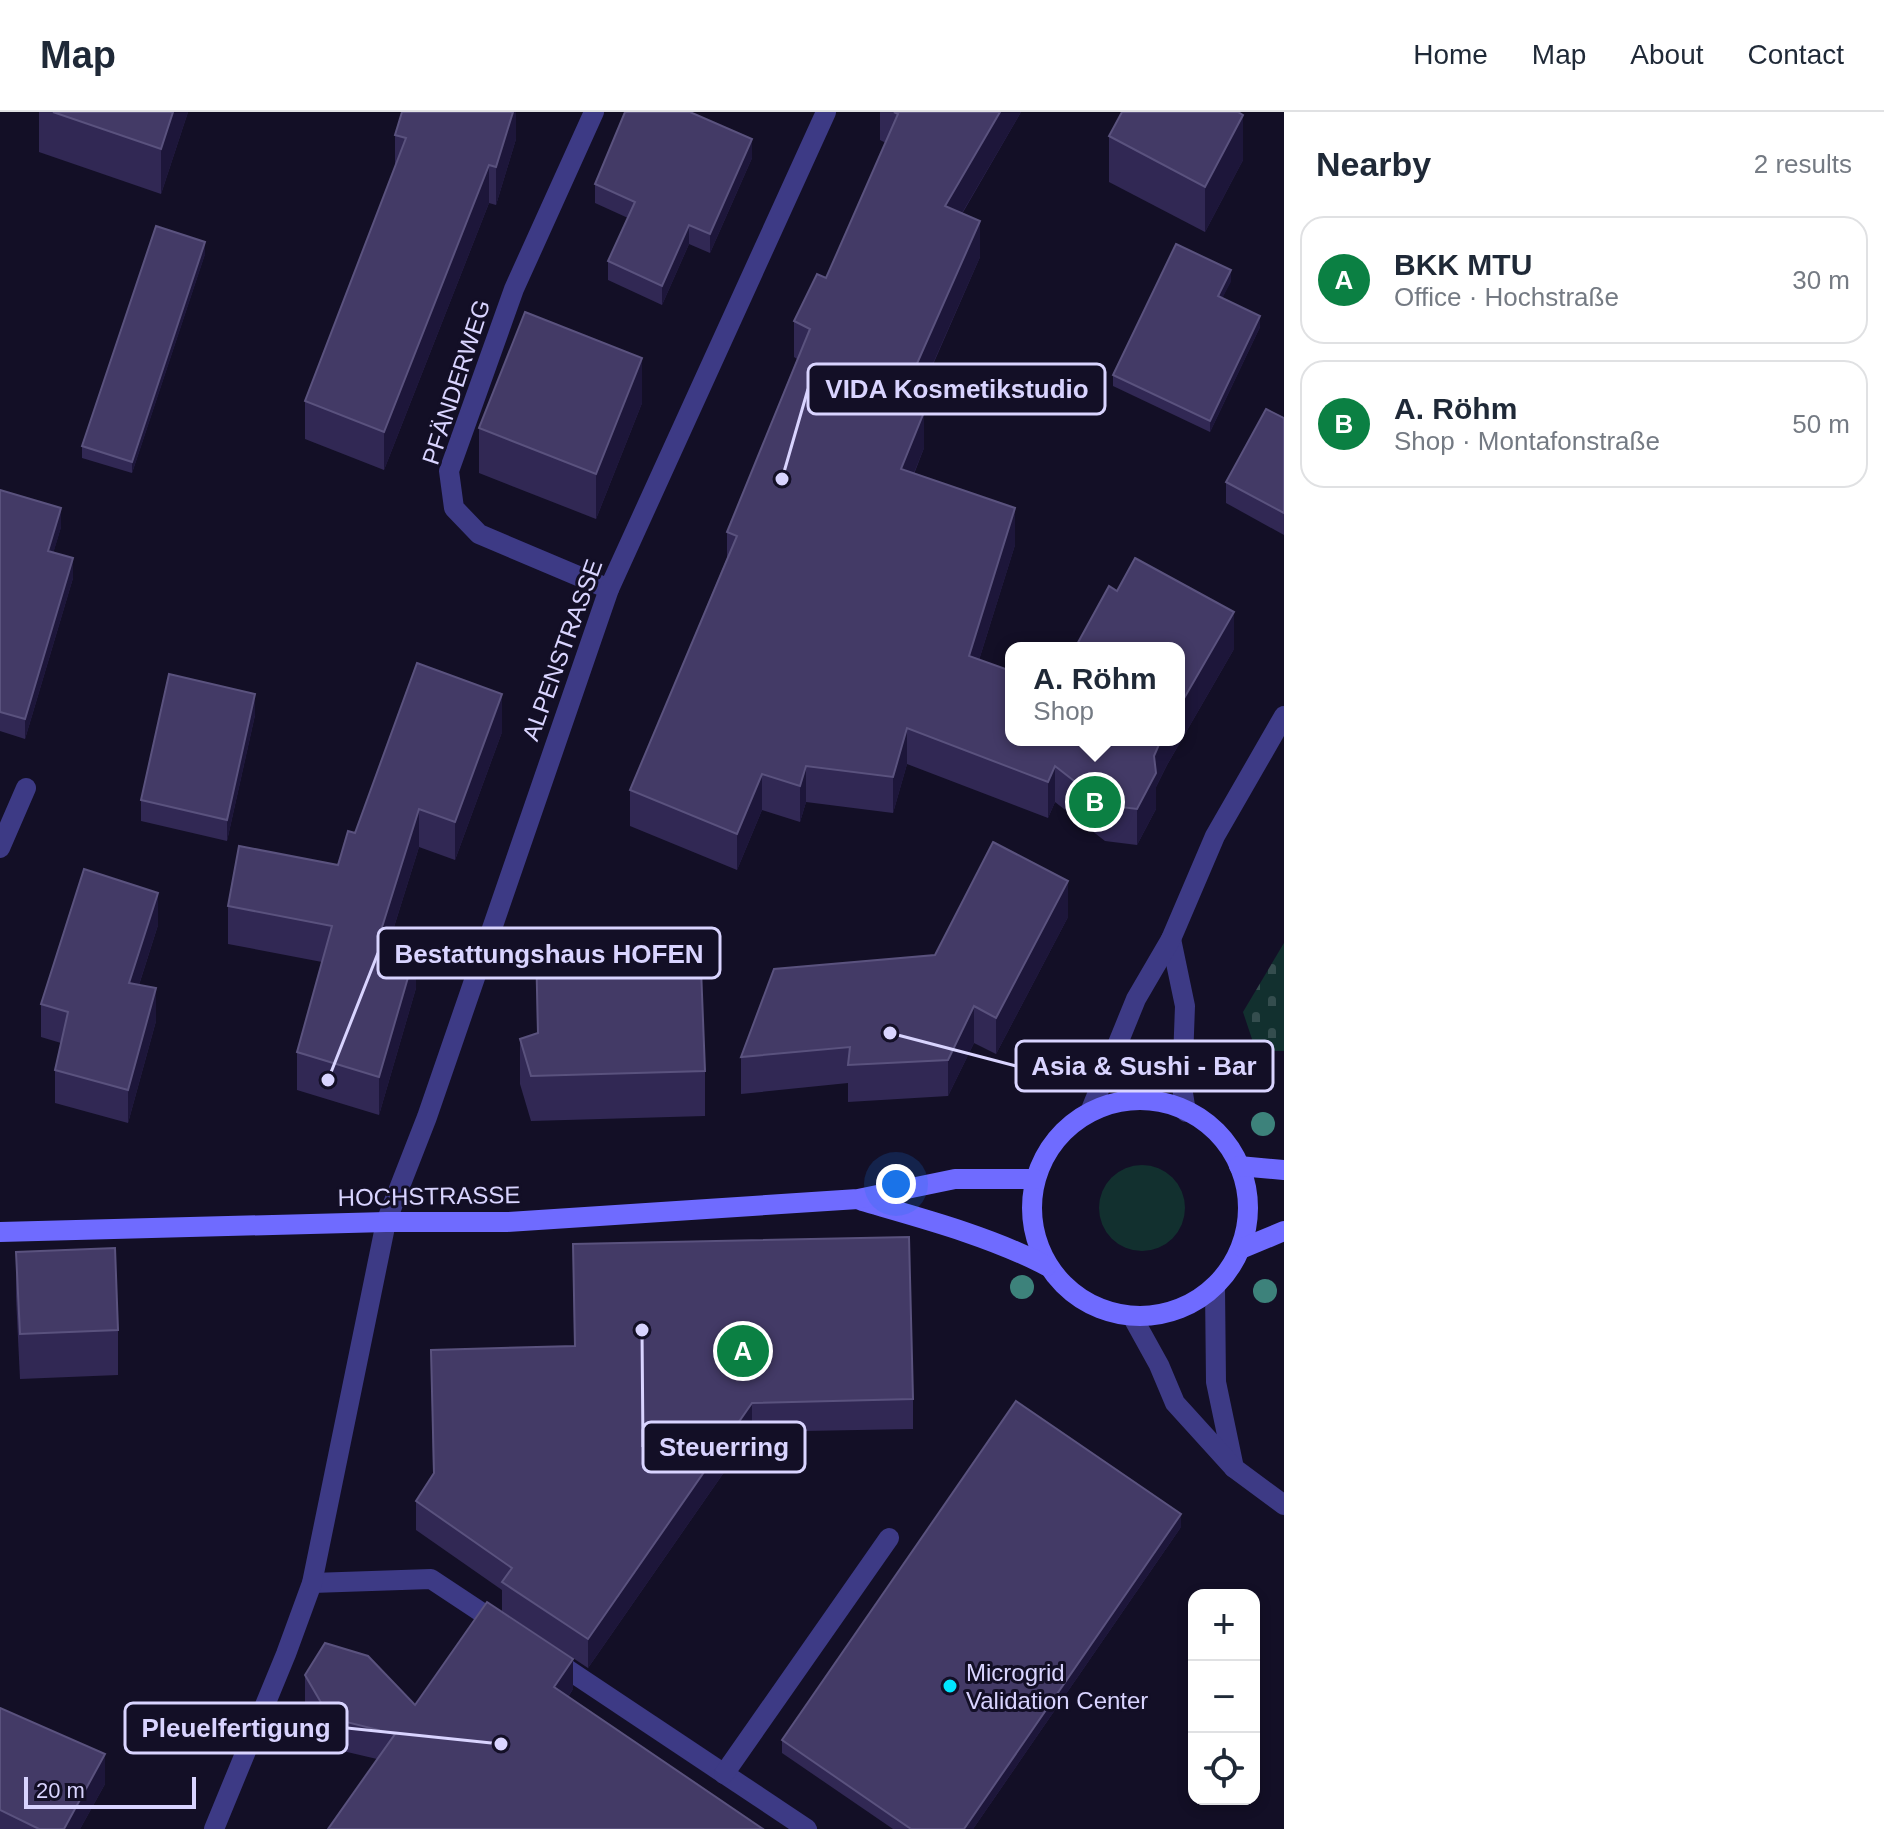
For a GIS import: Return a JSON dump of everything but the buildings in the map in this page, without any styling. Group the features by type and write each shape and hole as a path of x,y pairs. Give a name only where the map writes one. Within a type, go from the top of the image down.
{"main road":[{"path":"1128,1100 1169,1104 1186,1112 1202,1119 1232,1151 1245,1180 1248,1201 1243,1248 1215,1288 1164,1315 1133,1318 1081,1300 1047,1266 1032,1223 1035,1179 1057,1138 1090,1112 1128,1100"},
{"path":"1239,1166 1284,1170"},
{"name":"HOCHSTRASSE","path":"0,1232 507,1222 858,1199 955,1179 1035,1179"},
{"name":"HOCHSTRASSE","path":"858,1199 962,1231 1023,1253 1047,1266"},
{"path":"1243,1248 1284,1231"}],"street":[{"name":"PFÄNDERWEG","path":"594,112 514,289 449,471 454,508 479,534 609,589"},
{"name":"ALPENSTRASSE","path":"214,1829 312,1583 386,1222 427,1117 609,589 826,112"},
{"path":"1090,1112 1136,999 1171,939 1215,836 1284,716"},
{"path":"0,848 26,788"},
{"path":"1171,939 1185,1006 1182,1087 1186,1112"},
{"path":"1215,1288 1216,1382 1234,1468"},
{"path":"1133,1318 1159,1365 1175,1403 1234,1468 1284,1505"},
{"path":"724,1774 889,1538"},
{"path":"312,1583 431,1579 807,1829"}],"green space":[{"path":"1284,943 1284,1051 1256,1051 1243,1012"},
{"path":"1142,1165 1158,1169 1172,1178 1181,1192 1185,1208 1181,1224 1172,1238 1158,1247 1142,1251 1126,1247 1112,1238 1103,1224 1099,1208 1103,1192 1112,1178 1126,1169"}],"place":[{"name":"VIDA Kosmetikstudio","path":"782,479"},
{"name":"A. Röhm","path":"1095,802"},
{"name":"Asia & Sushi - Bar","path":"890,1033"},
{"name":"Bestattungshaus HOFEN","path":"328,1080"},
{"name":"Steuerring","path":"642,1330"},
{"name":"BKK MTU","path":"743,1351"},
{"name":"Microgrid Validation Center","path":"950,1686"},
{"name":"Pleuelfertigung","path":"501,1744"}]}
